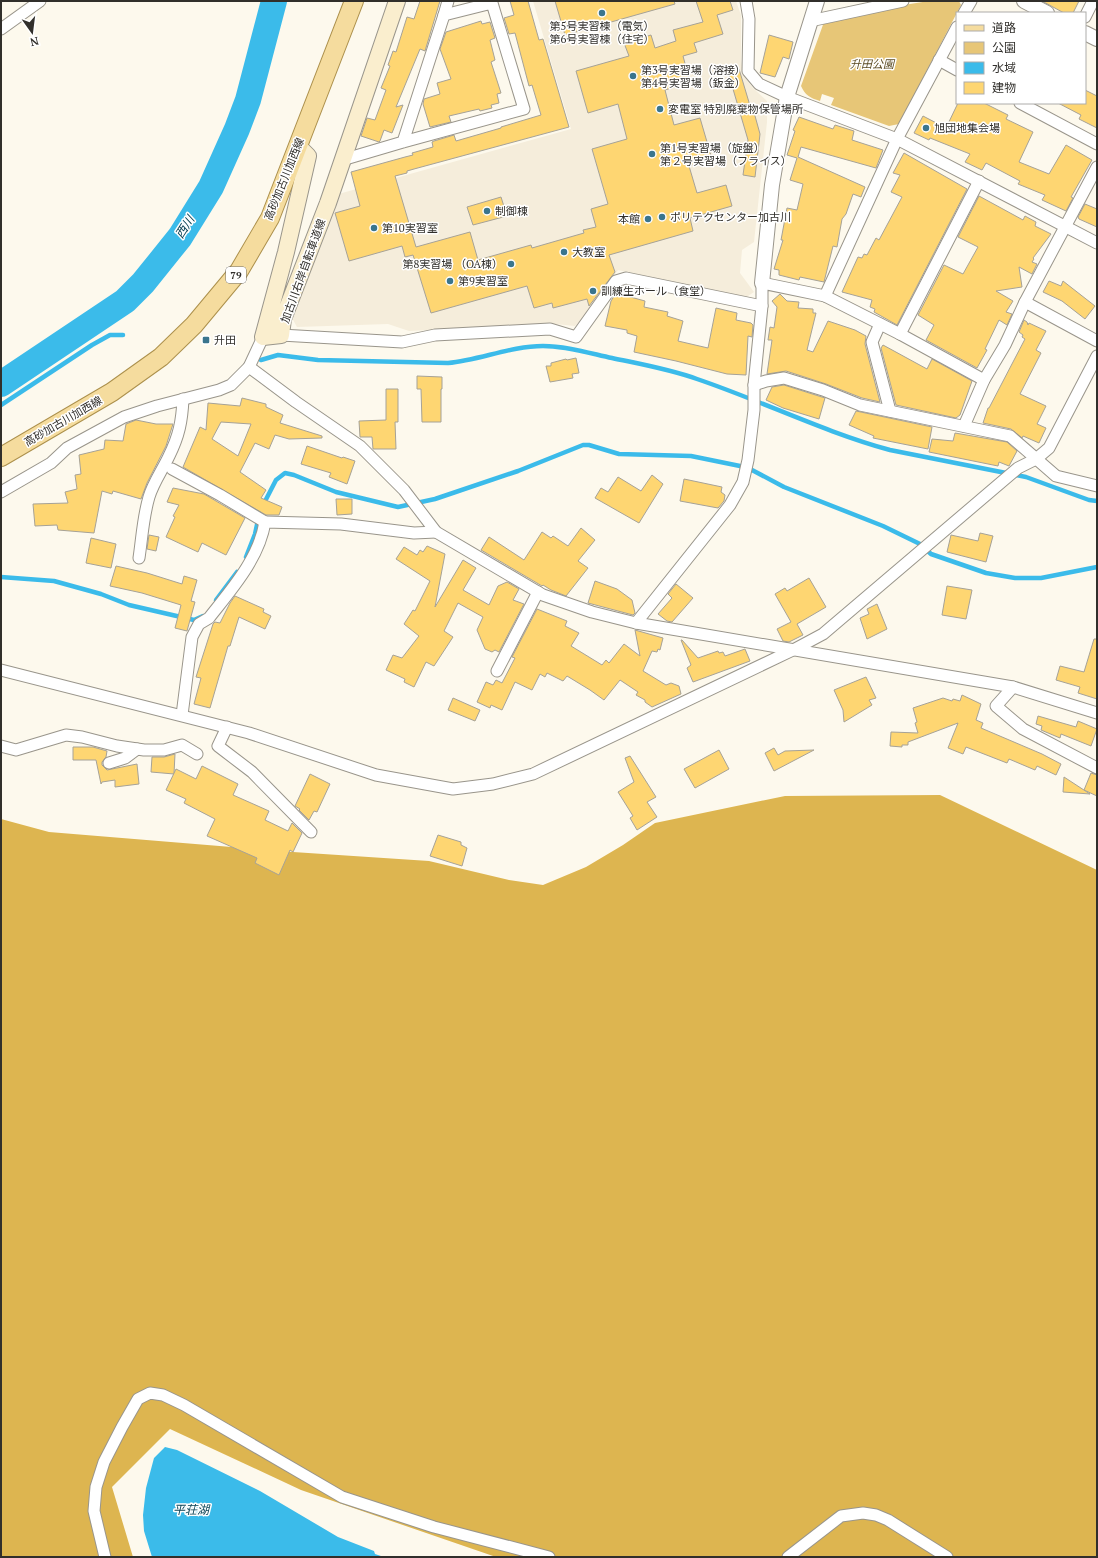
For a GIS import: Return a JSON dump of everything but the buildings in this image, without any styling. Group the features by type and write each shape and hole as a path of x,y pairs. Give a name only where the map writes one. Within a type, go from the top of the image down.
{"main road":[{"name":"高砂加古川加西線","path":"1,457 112,392 161,357 194,325 239,271 270,218 354,1"},
{"name":"加古川右岸自転車道線","path":"298,146 308,156 286,252 263,337 282,335 283,319 328,203 397,1"}],"street":[{"path":"1,28 40,1"},
{"path":"403,142 448,1"},
{"path":"746,1 749,19 748,72 759,84 787,97 897,139 1097,243"},
{"path":"636,623 730,505 743,482 748,460 754,410 754,385 762,306 762,283 776,158 787,97 817,1"},
{"path":"810,21 903,1"},
{"path":"965,12 971,1"},
{"path":"1024,1 1045,12"},
{"path":"1086,15 1093,1"},
{"path":"342,160 524,110 492,3 444,15"},
{"path":"825,296 897,139 956,28"},
{"path":"1086,34 1097,39"},
{"path":"939,60 956,69"},
{"path":"1022,104 1097,144"},
{"path":"964,426 984,380 1005,345 1025,302 1097,167"},
{"path":"900,334 979,181"},
{"path":"282,335 402,342 435,335 550,329 576,337 616,281 626,278 762,306"},
{"path":"762,283 825,296 900,334 984,380"},
{"path":"1025,302 1097,341"},
{"path":"880,324 872,342 890,411"},
{"path":"1,492 52,463 67,448 124,417 157,406 219,390 231,385 249,367 263,337"},
{"path":"1,670 249,733 376,775 453,789 494,784 533,774 795,650 822,634 1006,480 1018,468 1036,459 1049,448 1097,356"},
{"path":"249,367 296,402 360,446 408,494 436,532 538,592 592,612 636,623 1013,687 1097,714"},
{"path":"754,385 784,378 823,390 860,405 1010,436 1056,476 1097,486"},
{"path":"139,558 143,525 149,497 170,455 181,424 183,399"},
{"path":"172,469 265,522 341,524 414,532 436,532"},
{"path":"182,715 192,637 200,624 209,618 251,561 264,533 265,522"},
{"path":"497,670 538,592"},
{"path":"1013,687 996,706 1023,729 1097,768"},
{"path":"227,727 218,746 252,772 311,832"},
{"path":"1,746 16,750 66,735 137,749 164,750 182,745 197,754"},
{"path":"109,763 125,758 137,749"},
{"path":"105,1557 94,1511 96,1487 104,1462 138,1399 150,1393 163,1395 184,1405 342,1497 434,1527 549,1557"},
{"path":"788,1557 841,1516 863,1513 876,1515 888,1520 947,1557"}],"shaded area":[{"name":"ポリテクセンター加古川","path":"533,1 736,1 741,15 741,60 743,75 753,88 767,101 767,122 754,242 742,250 740,273 754,292 745,298 618,270 583,319 575,326 556,324 409,331 388,324 297,327 292,318 335,195 571,129"},
{"path":"940,795 1097,870 1097,1557 496,1557 301,1490 170,1429 112,1487 133,1557 1,1557 1,819 49,832 293,852 429,861 509,880 543,885 586,867 623,845 655,823 785,796"}],"green space":[{"name":"升田公園","path":"929,1 959,1 961,5 899,124 889,126 831,105 834,98 822,94 820,101 804,92 801,86 824,22 891,7"}],"water":[{"name":"平荘湖","path":"165,1447 177,1450 260,1491 338,1537 374,1551 375,1554 384,1557 152,1557 144,1531 143,1515 146,1488 154,1458"}],"waterway":[{"name":"西川","path":"1,384 125,301 143,283 180,237 211,187 237,129 248,100 274,1"},
{"path":"1,405 92,345 110,335 123,335"},
{"path":"261,360 278,355 318,360 448,363 519,348 543,346 569,348 686,375 865,443 890,450 1026,477 1089,500 1097,501"},
{"path":"246,557 255,534 260,511 276,480 285,473 294,475 336,492 398,507 435,499 518,471 583,445 589,445 619,454 691,456 740,466 752,470 784,487 883,526 920,544 931,554 986,573 1015,578 1041,578 1097,567"},
{"path":"216,600 237,572"},
{"path":"1,577 54,581 101,594 129,605 194,620 203,616"}],"place":[{"name":"第5号実習棟（電気） 第6号実習棟（住宅）","path":"602,13"},
{"name":"第3号実習場（溶接） 第4号実習場（鈑金）","path":"633,76"},
{"name":"変電室 特別廃棄物保管場所","path":"660,109"},
{"name":"旭団地集会場","path":"926,128"},
{"name":"第1号実習場（旋盤） 第２号実習場（フライス）","path":"652,154"},
{"name":"制御棟","path":"487,211"},
{"name":"ポリテクセンター加古川","path":"662,217"},
{"name":"本館","path":"648,219"},
{"name":"第10実習室","path":"374,228"},
{"name":"大教室","path":"564,252"},
{"name":"第8実習場 （OA棟）","path":"511,264"},
{"name":"第9実習室","path":"450,281"},
{"name":"訓練生ホール（食堂）","path":"593,291"},
{"name":"升田","path":"206,340"}]}
